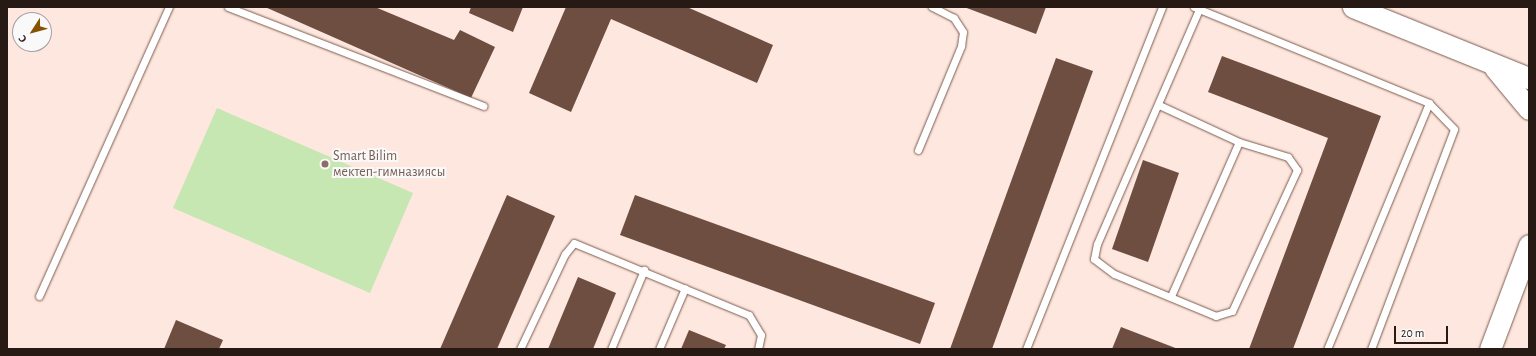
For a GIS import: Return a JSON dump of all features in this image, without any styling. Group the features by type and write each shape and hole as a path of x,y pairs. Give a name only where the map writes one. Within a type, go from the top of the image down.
{"main road":[{"path":"1352,7 1529,78"},
{"path":"1488,62 1529,63"},
{"path":"1488,62 1529,109"},
{"path":"1490,349 1529,245"}],"lane":[{"path":"40,296 169,7"},
{"path":"228,7 483,106"},
{"path":"918,150 961,46 963,32 954,18 932,7"},
{"path":"1026,349 1162,7"},
{"path":"1159,105 1239,142 1288,157 1297,170 1232,311 1216,316 1171,296 1114,274 1094,259 1097,244 1159,105 1198,8 1429,103 1454,129 1371,349"},
{"path":"1327,349 1429,103"},
{"path":"1171,296 1239,142"},
{"path":"520,349 565,254 574,243 644,270 749,315 761,335 758,349"},
{"path":"611,349 644,270"},
{"path":"659,349 684,288"}],"green space":[{"path":"217,108 413,193 370,293 173,208"}],"building":[{"path":"265,7 375,7 454,40 460,30 495,47 471,98"},
{"path":"471,7 523,7 513,32 469,13"},
{"path":"566,7 687,7 773,45 757,83 611,19 571,112 529,93"},
{"path":"964,7 1046,7 1036,34"},
{"path":"1222,56 1381,116 1293,349 1249,349 1328,138 1208,92"},
{"path":"1056,58 1093,71 992,349 950,349"},
{"path":"1143,160 1179,173 1148,262 1112,249"},
{"path":"507,195 555,216 497,349 440,349"},
{"path":"635,195 935,303 920,344 620,235"},
{"path":"578,277 616,293 593,349 548,349"},
{"path":"176,320 223,340 219,349 164,349"},
{"path":"1121,327 1178,349 1112,349"},
{"path":"689,330 726,345 724,349 681,349"}],"place":[{"name":"Smart Bilim мектеп-гимназиясы","path":"325,164"}]}
